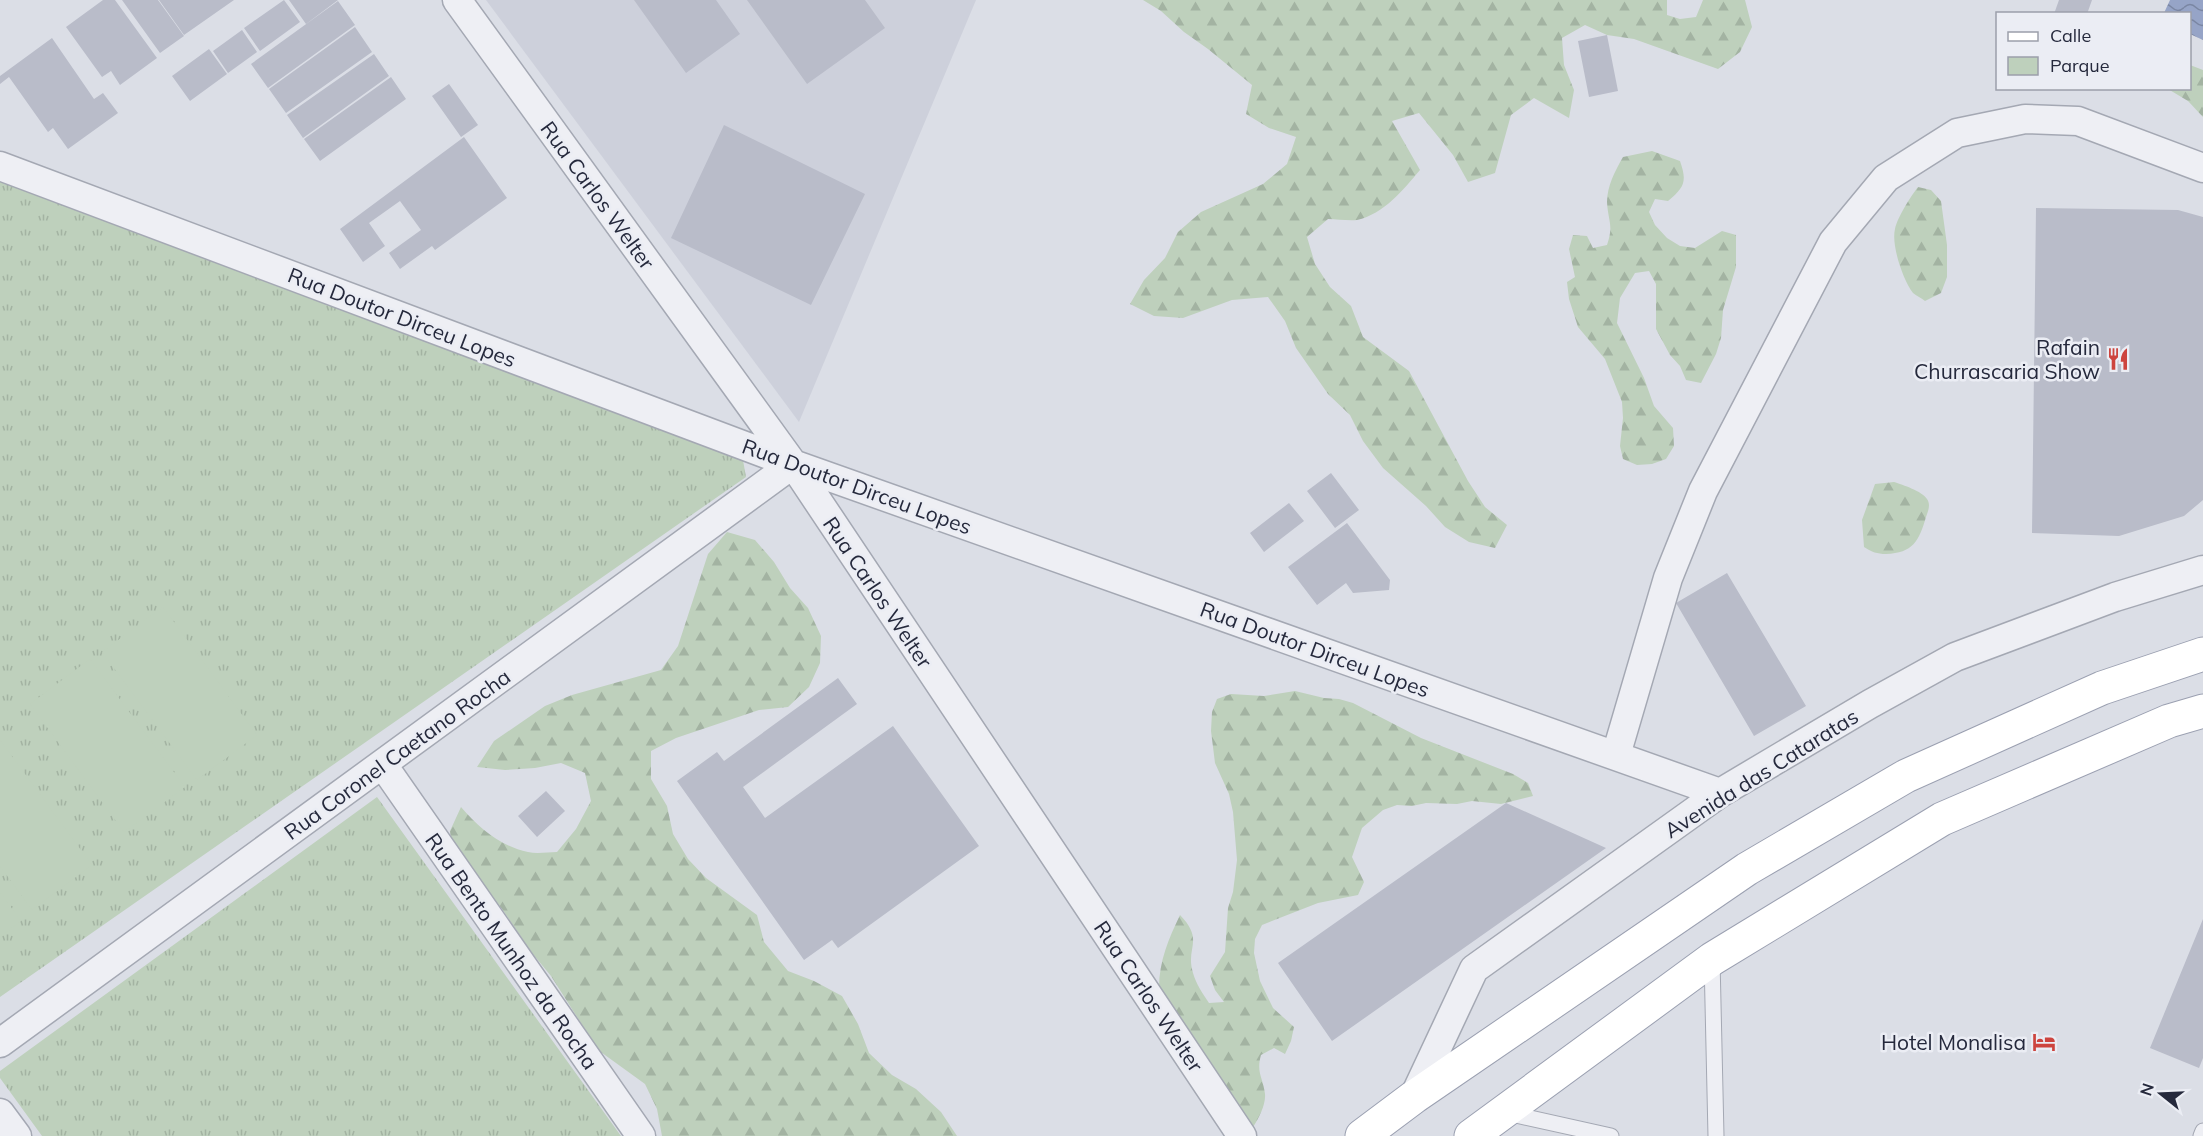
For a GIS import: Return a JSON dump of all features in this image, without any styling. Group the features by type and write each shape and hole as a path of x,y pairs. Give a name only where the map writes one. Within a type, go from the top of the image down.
{"main road":[{"name":"Avenida das Cataratas","path":"1362,1136 1414,1097 1747,869 1906,776 2102,688 2203,654"},
{"path":"1471,1136 1712,959 1942,819 2169,721 2203,711"}],"street":[{"name":"Rua Carlos Welter","path":"458,0 793,464 1242,1136"},
{"path":"1616,755 1668,578 1703,491 1833,242 1886,178 1957,133 2025,119 2078,121 2203,168"},
{"name":"Rua Doutor Dirceu Lopes","path":"0,166 793,464 1720,793"},
{"name":"Rua Coronel Caetano Rocha","path":"0,1043 793,464"},
{"name":"Avenida das Cataratas","path":"1414,1097 1474,969 1720,793 1870,704 1955,657 2115,597 2203,570"},
{"name":"Rua Bento Munhoz da Rocha","path":"383,765 641,1136"},
{"path":"0,1113 17,1136"}],"lane":[{"path":"1712,959 1716,1136"},
{"path":"1504,1112 1611,1136"},
{"path":"2201,1136 2203,1131"}],"shaded area":[{"path":"486,0 976,0 799,422"}],"green space":[{"path":"1143,0 1667,0 1667,15 1680,19 1696,17 1703,0 1745,0 1752,27 1740,52 1718,69 1634,39 1607,35 1585,25 1562,38 1564,65 1574,90 1569,118 1534,98 1511,115 1495,173 1468,182 1453,155 1419,113 1392,121 1420,170 1392,200 1376,212 1357,220 1328,219 1307,237 1315,264 1330,287 1351,306 1363,337 1409,371 1468,481 1485,507 1507,525 1495,548 1469,542 1445,527 1426,506 1383,468 1363,441 1350,415 1328,394 1296,348 1285,321 1268,297 1232,300 1183,318 1154,316 1130,304 1144,280 1165,258 1178,232 1201,212 1263,184 1287,164 1296,137 1269,128 1246,114 1252,85 1161,11"},
{"path":"2191,65 2203,70 2203,117 2188,101 2170,90 2191,90"},
{"path":"1652,151 1680,161 1684,179 1678,192 1668,201 1655,199 1649,212 1655,225 1667,238 1680,246 1695,248 1722,231 1736,235 1736,267 1723,310 1721,338 1716,354 1701,383 1686,380 1680,366 1670,355 1656,329 1656,284 1649,271 1635,273 1620,298 1617,323 1644,378 1654,406 1673,428 1674,446 1666,459 1652,464 1637,465 1623,459 1620,446 1622,402 1605,359 1578,327 1569,299 1567,282 1575,277 1569,249 1573,235 1587,236 1593,248 1607,245 1610,228 1608,190 1623,157"},
{"path":"0,175 741,449 746,477 0,997"},
{"path":"1918,187 1931,190 1941,201 1947,245 1947,277 1941,293 1925,301 1913,293 1905,280 1896,253 1894,236 1898,219"},
{"path":"1894,482 1925,496 1929,504 1928,510 1914,544 1895,553 1877,553 1864,547 1862,520 1875,484"},
{"path":"727,532 755,540 774,562 790,588 808,608 821,636 820,663 809,687 788,707 759,710 676,738 651,751 651,779 667,806 673,834 688,859 706,878 757,915 764,942 788,971 814,981 842,996 858,1024 869,1053 892,1075 916,1089 941,1112 957,1136 662,1136 657,1109 645,1084 598,1050 551,976 502,909 452,849 450,831 461,807 475,822 499,841 531,853 557,852 576,829 591,801 585,773 561,763 505,770 477,767 494,741 545,706 572,695 661,670 678,646 708,554"},
{"path":"163,607 257,735 197,780 102,652"},
{"path":"90,659 185,787 124,832 30,704"},
{"path":"1295,691 1353,703 1421,738 1513,774 1528,783 1533,796 1501,804 1472,801 1457,804 1426,803 1412,806 1397,805 1383,810 1362,828 1352,857 1364,882 1358,895 1318,903 1262,925 1255,939 1254,953 1260,981 1273,1008 1294,1027 1285,1054 1274,1048 1261,1055 1260,1071 1265,1094 1264,1102 1253,1127 1248,1128 1159,988 1159,978 1165,950 1180,915 1193,938 1191,964 1198,985 1209,1003 1224,1002 1215,990 1210,976 1225,952 1228,908 1233,892 1237,860 1233,812 1229,794 1215,763 1211,731 1212,712 1217,699 1231,694 1264,696"},
{"path":"0,740 92,865 32,910 0,866"},
{"path":"377,797 621,1136 42,1136 0,1078 0,1071"},
{"path":"0,892 21,921 0,937"}],"water":[{"path":"2170,0 2203,0 2203,40 2191,34 2191,12 2164,12"}],"building":[{"path":"103,0 115,0 157,58 120,85 111,71 102,77 66,27"},
{"path":"122,0 158,0 184,36 160,53"},
{"path":"159,0 234,0 184,35"},
{"path":"284,0 300,22 260,51 244,28"},
{"path":"289,0 338,0 306,24"},
{"path":"634,0 716,0 740,34 686,73"},
{"path":"747,0 865,0 885,28 807,84"},
{"path":"2059,0 2092,0 2088,12 2055,12"},
{"path":"338,1 355,25 268,88 251,64"},
{"path":"355,27 372,52 286,113 269,89"},
{"path":"242,30 257,52 228,73 213,51"},
{"path":"1607,35 1618,91 1589,97 1578,41"},
{"path":"52,38 94,99 103,93 118,113 68,149 53,128 48,132 9,77 0,84 0,76"},
{"path":"209,49 227,74 190,101 172,76"},
{"path":"374,54 389,76 303,138 287,115"},
{"path":"391,77 406,99 320,161 304,139"},
{"path":"449,84 478,125 461,137 432,96"},
{"path":"724,125 865,194 811,305 671,238"},
{"path":"464,137 507,198 435,250 432,246 400,269 389,253 421,230 400,201 369,223 385,246 363,262 340,229"},
{"name":"Rafain Churrascaria Show","path":"2036,208 2178,210 2203,217 2203,500 2184,516 2119,536 2032,533"},
{"path":"1331,473 1359,510 1335,528 1307,491"},
{"path":"1289,503 1304,521 1264,552 1250,533"},
{"path":"1347,523 1390,580 1389,590 1353,593 1346,583 1317,605 1288,567"},
{"path":"1727,573 1806,706 1754,736 1676,603"},
{"path":"838,678 857,704 743,787 765,818 893,726 979,846 838,948 832,940 804,960 677,781 717,752 724,761"},
{"path":"546,791 565,811 537,837 518,816"},
{"path":"1506,803 1606,848 1332,1041 1278,963"},
{"path":"2203,919 2203,1058 2199,1068 2150,1048"}],"place":[{"name":"Rafain Churrascaria Show","path":"2118,359"},
{"name":"Hotel Monalisa","path":"2044,1042"}]}
